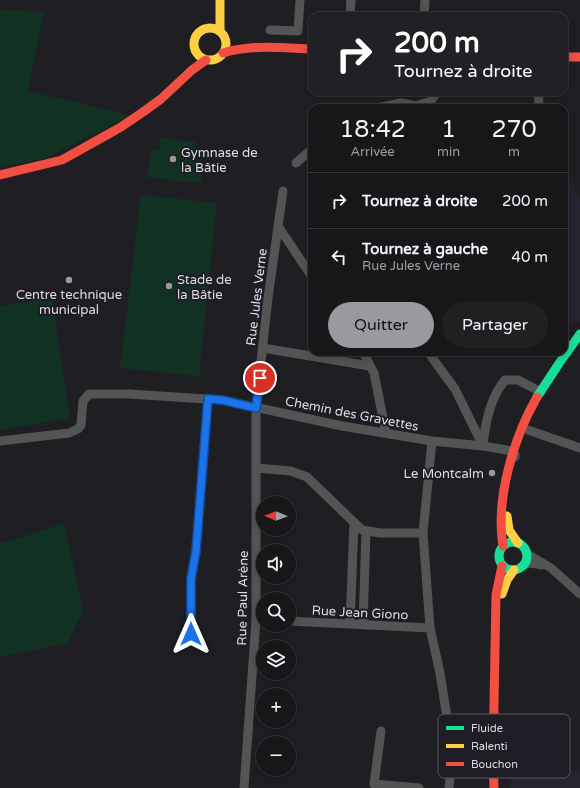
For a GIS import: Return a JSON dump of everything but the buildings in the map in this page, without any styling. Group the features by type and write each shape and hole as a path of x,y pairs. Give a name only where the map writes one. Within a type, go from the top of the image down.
{"main road":[{"path":"205,28 219,0"},
{"path":"219,0 223,35 226,46 223,53"},
{"path":"206,60 192,52 195,36 200,30 205,28 213,28 223,35 254,47"},
{"path":"0,175 62,160 139,115 162,98 189,72 206,60 216,59 223,53 254,47 308,49"},
{"path":"568,56 580,57"},
{"path":"139,115 184,66"},
{"path":"568,350 580,334"},
{"path":"494,714 496,595 502,566 499,554 503,546 501,523 505,490 513,452 530,410 553,370 563,357"},
{"path":"499,714 500,608 507,580 514,570 524,565 527,557 525,549 512,536 507,524 506,514 519,454 528,430 557,373 563,357"},
{"path":"503,546 510,542 518,543"},
{"path":"502,566 506,569 514,570"},
{"path":"494,778 494,788"},
{"path":"494,788 496,778"}],"street":[{"path":"270,30 298,31 300,0"},
{"path":"350,12 351,0"},
{"path":"424,12 425,0"},
{"path":"538,96 539,104"},
{"path":"296,163 308,153"},
{"name":"Rue Jules Verne","path":"256,408 283,191"},
{"path":"278,226 308,271"},
{"path":"263,348 308,356"},
{"path":"311,356 370,366"},
{"path":"365,356 374,374 386,433"},
{"path":"435,356 456,389 483,446"},
{"path":"483,446 485,428 490,409 497,388 505,380 518,380 541,392"},
{"name":"Chemin des Gravettes","path":"0,441 69,433 78,429 81,425 83,401 89,394 129,394 222,400 342,426 432,441 483,446 513,452"},
{"path":"191,634 191,579 196,551 208,399"},
{"name":"Rue Paul Arène","path":"256,408 259,592"},
{"path":"528,430 580,448"},
{"path":"432,441 423,533 430,628 447,714"},
{"path":"510,498 515,461 515,454 513,452"},
{"path":"256,468 291,471 306,477 362,530 380,534 423,533"},
{"path":"350,624 354,522"},
{"path":"363,625 366,531"},
{"path":"526,553 551,568 580,594"},
{"path":"524,565 537,563 551,568"},
{"name":"Rue Jean Giono","path":"296,621 430,628"},
{"name":"Rue Paul Arène","path":"244,788 259,632"},
{"path":"381,731 372,786 419,788"},
{"path":"450,788 451,778"}],"shaded area":[{"path":"568,176 575,187 580,199 580,321 568,327"},
{"path":"570,770 580,771 580,788 510,788 511,778 570,778"}],"green space":[{"path":"0,10 44,12 28,91 131,116 46,158 0,168"},
{"name":"Gymnase de la Bâtie","path":"160,138 196,142 194,154 197,155 197,163 203,164 201,182 194,181 194,183 147,177 151,149 159,150"},
{"name":"Stade de la Bâtie","path":"141,195 217,203 199,376 120,368"},
{"path":"52,298 70,418 0,430 0,306"},
{"path":"64,523 83,610 68,643 0,657 0,544"}],"traffic: fast":[{"path":"568,351 580,334"},
{"path":"537,397 564,356"},
{"path":"513,542 523,546 527,556 523,566 513,570 503,566 499,556 503,546 513,542"}],"traffic: slow":[{"path":"220,0 220,31"},
{"path":"207,28 213,28 222,32 226,44 222,56 213,60 207,60 198,56 194,47 194,41 198,32 207,28"},
{"path":"507,516 509,530 518,543"},
{"path":"502,594 507,580 514,570"}],"traffic: jam":[{"path":"223,53 245,48 278,47 308,49"},
{"path":"568,57 580,57"},
{"path":"0,175 62,160 121,127 143,112 161,99 192,70 206,60"},
{"path":"503,546 501,528 502,509 508,469 521,431 537,397"},
{"path":"494,714 496,595 502,566"},
{"path":"494,778 494,788"}],"place":[{"name":"Gymnase de la Bâtie","path":"173,159"},
{"name":"Centre technique municipal","path":"69,280"},
{"name":"Stade de la Bâtie","path":"169,286"},
{"name":"Le Montcalm","path":"492,473"}],"route":[{"path":"191,634 191,579 196,551 208,399 222,400 256,408 260,378"}]}
